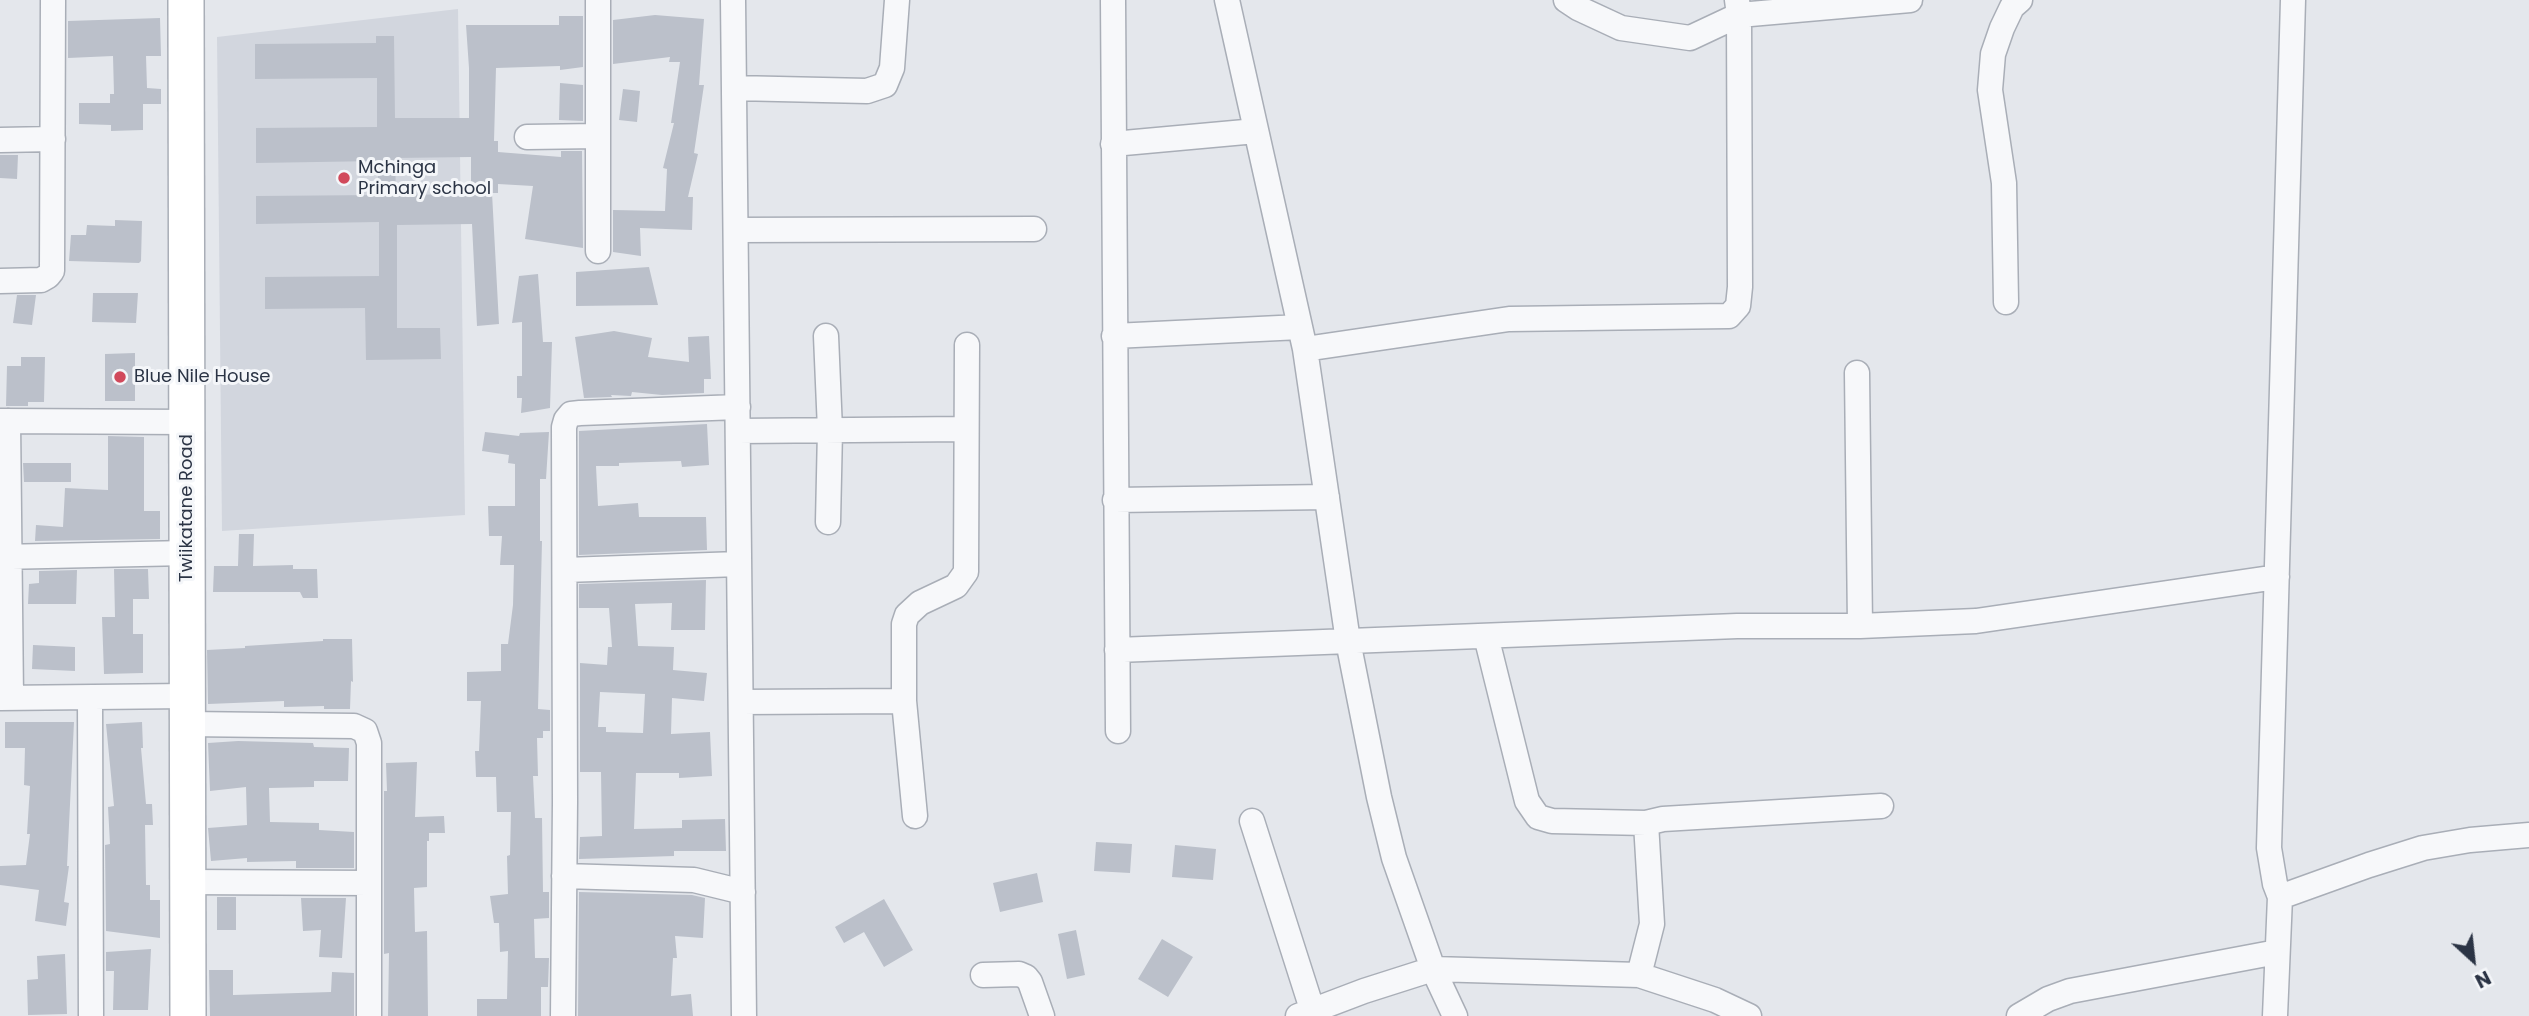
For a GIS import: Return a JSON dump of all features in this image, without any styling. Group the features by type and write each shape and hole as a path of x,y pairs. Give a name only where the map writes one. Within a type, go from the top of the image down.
{"main road":[{"name":"Twiikatane Road","path":"186,0 188,1016"}],"street":[{"path":"0,281 41,280 51,271 53,0"},
{"path":"598,0 598,251"},
{"path":"733,0 744,1016"},
{"path":"734,88 867,91 885,85 892,68 897,0"},
{"path":"1113,0 1118,731"},
{"path":"1227,0 1302,338 1362,720 1394,858 1433,969 1455,1016"},
{"path":"1566,0 1621,28 1690,38 1738,7 1910,0"},
{"path":"2006,302 2004,183 1990,90 1993,54 2012,7 2020,0"},
{"path":"2275,1016 2280,897 2274,884 2269,848 2293,0"},
{"path":"1114,336 1302,338 1508,320 1729,316 1738,306 1740,287 1738,7"},
{"path":"1114,144 1256,131"},
{"path":"527,137 598,136"},
{"path":"0,140 52,139"},
{"path":"737,230 1034,229"},
{"path":"826,335 830,430 828,522"},
{"path":"915,816 904,701 904,624 907,615 920,603 956,586 967,572 967,345"},
{"path":"1857,373 1860,626"},
{"path":"563,1016 566,420 572,414 580,413 738,419 830,430 966,429"},
{"path":"187,422 4,421 6,698 90,698 354,726 365,731 369,743 369,1016"},
{"path":"1115,500 1326,497"},
{"path":"5,557 187,553"},
{"path":"565,570 739,564"},
{"path":"1117,650 1737,626 1860,626 1976,621 2277,577"},
{"path":"1486,636 1527,801 1538,817 1552,821 1646,822 1881,806"},
{"path":"90,698 91,1016"},
{"path":"740,702 904,701"},
{"path":"1252,821 1305,1013 1433,969 1639,975 1715,1000 1749,1016"},
{"path":"1639,975 1652,924 1646,822"},
{"path":"2280,897 2369,864 2423,848 2470,840 2529,835"},
{"path":"564,876 694,880 743,892"},
{"path":"187,882 369,883"},
{"path":"2019,1016 2070,990 2277,952"},
{"path":"983,975 1020,974 1026,977 1042,1016"}],"shaded area":[{"path":"458,9 465,515 222,531 217,37"}],"building":[{"path":"655,15 704,19 699,85 704,85 694,153 698,154 688,197 693,197 692,230 640,228 641,256 613,252 613,210 665,211 667,169 663,168 674,123 671,123 680,62 669,62 670,57 613,64 613,20"},
{"path":"559,16 583,16 583,67 560,70 560,66 496,68 494,141 498,141 498,152 561,157 561,151 582,151 583,248 525,239 533,186 498,184 498,193 492,193 499,324 477,326 472,224 397,225 397,328 440,328 441,359 366,360 365,308 265,309 265,277 379,276 379,222 256,224 256,196 378,195 378,161 256,163 256,128 377,127 377,78 255,79 255,44 376,43 376,36 394,36 395,118 469,118 466,25 559,25","holes":["471,157 471,194 396,195 395,158"]},
{"path":"160,18 161,56 146,56 147,88 161,89 161,104 143,104 143,130 111,131 111,125 79,124 79,103 110,103 110,94 114,94 113,56 68,58 68,21"},
{"path":"560,83 583,85 583,121 559,120"},
{"path":"623,89 640,91 637,122 619,120"},
{"path":"0,155 18,155 17,179 0,178"},
{"path":"115,220 142,221 139,263 69,261 71,235 86,235 87,225 115,226"},
{"path":"649,267 658,305 576,306 576,272"},
{"path":"538,274 543,342 552,342 550,408 521,413 522,398 517,398 517,376 522,376 522,322 512,323 519,276"},
{"path":"93,293 138,293 136,323 92,322"},
{"path":"17,295 36,295 32,325 13,323"},
{"path":"614,331 652,338 648,357 689,362 688,337 709,336 711,379 704,379 704,393 662,395 632,392 631,396 584,398 575,337"},
{"name":"Blue Nile House","path":"135,353 135,401 105,401 105,354"},
{"path":"21,357 45,357 44,402 28,402 28,406 6,406 7,366 21,366"},
{"path":"707,424 709,465 682,467 681,461 596,466 598,506 638,503 639,517 706,517 707,550 579,555 579,431"},
{"path":"485,432 519,436 520,433 549,432 546,479 540,479 542,541 538,709 550,710 550,731 543,731 543,738 537,738 538,776 533,776 535,818 542,818 543,892 549,892 549,918 534,919 535,958 549,958 548,987 541,987 541,1016 477,1016 477,999 507,999 508,951 500,952 499,923 494,923 490,896 508,894 507,856 510,855 511,812 497,812 496,777 476,777 475,751 479,751 481,701 467,701 467,672 501,671 501,644 508,644 513,605 514,565 500,565 502,536 489,536 488,506 515,506 515,464 508,463 509,455 482,451"},
{"path":"108,436 144,437 144,511 160,511 160,539 35,541 36,525 63,527 65,488 108,490"},
{"path":"23,463 71,463 71,482 24,482"},
{"path":"239,534 254,534 253,566 293,565 293,569 317,569 318,598 303,598 300,592 213,592 214,566 238,566"},
{"path":"114,569 148,569 149,599 133,599 133,634 143,634 143,673 104,674 102,617 115,617"},
{"path":"77,570 76,604 28,604 29,584 39,583 39,571"},
{"path":"706,580 705,630 671,630 672,603 635,604 638,646 674,647 673,670 707,673 704,701 672,698 671,734 710,732 712,776 679,778 679,773 636,773 634,829 682,828 682,820 725,819 726,851 674,851 674,856 579,859 580,837 602,836 601,772 580,772 580,663 607,665 608,647 612,647 609,608 579,608 579,584","holes":["600,692 645,694 643,733 606,732 606,727 598,727"]},
{"path":"323,639 352,639 353,682 351,681 350,709 324,709 324,706 284,707 284,701 208,704 207,650"},
{"path":"33,645 75,647 75,671 32,669"},
{"path":"5,722 74,722 69,866 64,902 69,903 66,926 35,921 39,890 0,885 0,866 26,865 30,834 27,834 30,786 24,785 25,748 5,748"},
{"path":"142,722 141,748 146,804 152,804 153,825 145,825 146,885 150,885 150,900 160,900 160,938 106,931 105,845 110,844 108,807 114,806 106,724"},
{"path":"208,743 313,743 314,747 349,748 348,781 314,781 314,787 269,788 270,822 319,823 319,830 354,832 354,868 296,868 296,861 247,862 247,858 211,861 208,828 247,825 246,787 210,791"},
{"path":"417,762 415,817 444,816 445,833 429,833 427,887 414,888 415,932 427,931 428,1016 388,1016 389,953 384,954 386,763"},
{"path":"1096,842 1132,844 1130,873 1094,871"},
{"path":"1175,845 1216,849 1213,880 1172,877"},
{"path":"1037,873 1043,902 1000,912 993,883"},
{"path":"579,892 692,895 705,898 703,938 675,936 677,958 673,958 671,996 691,994 693,1016 578,1016"},
{"path":"217,897 236,897 236,930 217,930"},
{"path":"301,898 346,898 342,958 319,957 321,930 303,931"},
{"path":"884,899 913,950 884,967 864,932 844,943 835,927"},
{"path":"1076,930 1085,975 1067,979 1058,934"},
{"path":"1162,939 1193,957 1168,997 1138,979"},
{"path":"151,949 148,1010 113,1010 114,971 106,971 106,952"},
{"path":"65,954 67,1014 28,1015 27,980 38,979 37,956"},
{"path":"209,970 233,970 233,995 331,992 332,972 354,973 354,1016 210,1016"}],"place":[{"name":"Mchinga Primary school","path":"344,178"},
{"name":"Blue Nile House","path":"120,377"}]}
